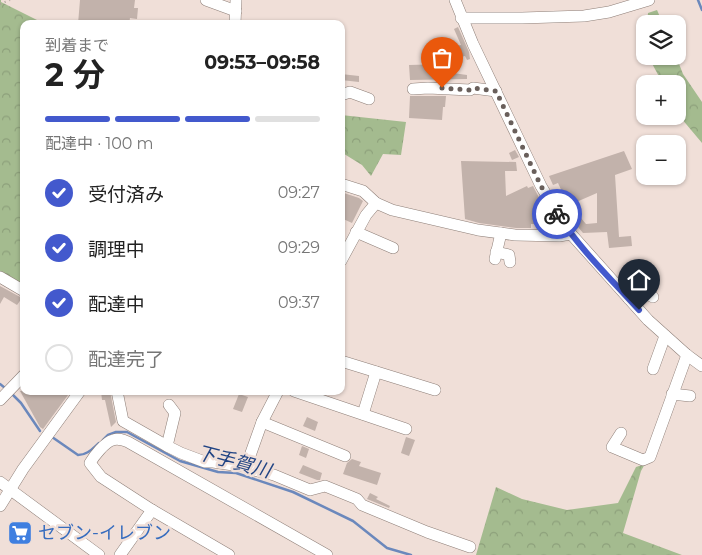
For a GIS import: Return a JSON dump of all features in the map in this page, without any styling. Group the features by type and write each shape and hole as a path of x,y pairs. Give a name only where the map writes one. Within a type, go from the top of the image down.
{"street":[{"path":"206,0 236,5 235,20"},
{"path":"455,0 461,18 541,186 570,234 648,320 702,366"},
{"path":"461,18 584,16 609,12 634,2 649,0"},
{"path":"413,89 470,90 473,88 496,91"},
{"path":"345,94 350,92 369,99"},
{"path":"345,185 363,191 376,203 392,210 478,230 515,235 559,236 570,234"},
{"path":"345,250 366,215 376,203"},
{"path":"356,232 393,248"},
{"path":"501,233 496,256 509,255 510,262"},
{"path":"0,277 20,289"},
{"path":"629,299 639,290 653,297"},
{"path":"653,370 665,336"},
{"path":"620,433 612,446 642,460 650,456 687,355"},
{"path":"345,362 435,390"},
{"path":"363,414 376,372"},
{"path":"5,394 20,379"},
{"path":"672,394 690,396"},
{"path":"0,506 5,486 77,395"},
{"path":"118,395 123,421 167,446 205,462 240,466 248,464"},
{"path":"248,464 262,422 276,395"},
{"path":"306,395 406,429"},
{"path":"167,446 175,414 169,405"},
{"path":"262,422 345,456"},
{"path":"229,555 152,510 101,477 90,463 94,456 111,440 120,439 128,442 327,555"},
{"path":"248,464 254,470 274,475 310,490 324,486 357,499 362,505 427,532 470,547"},
{"path":"5,486 99,555"},
{"path":"120,555 152,510"}],"path":[{"path":"0,4 10,0"}],"green space":[{"path":"1,0 1,2 37,20 20,20 20,285 0,273"},
{"path":"657,10 659,15 648,15 648,13"},
{"path":"653,65 680,65 684,75 658,75"},
{"path":"686,78 702,102 702,143 686,124"},
{"path":"345,115 406,122 401,155 383,154 371,176 362,165 345,154"},
{"path":"645,464 641,471 623,533 682,555 476,555 496,487 522,499 567,510 618,503 636,467"}],"building":[{"path":"80,0 135,0 134,8 138,8 137,19 78,20"},
{"path":"458,27 469,52 470,59 467,60 465,56 453,59 453,73 467,75 467,79 410,80 409,65 445,64 442,49 461,45 454,29"},
{"path":"345,74 359,76 359,82 345,80"},
{"path":"410,96 446,96 442,120 409,118"},
{"path":"515,150 519,157 512,160 509,153"},
{"path":"624,151 632,169 615,175 619,237 631,236 632,246 609,248 607,232 583,233 569,216 575,211 586,224 597,223 597,193 574,203 569,194 564,196 558,183 553,185 549,176"},
{"path":"461,161 516,162 517,171 505,171 506,196 527,186 528,188 533,186 547,210 546,224 531,224 531,228 516,228 479,223 465,219"},
{"path":"345,193 363,201 352,223 345,220"},
{"path":"0,286 20,297 17,305 4,297 0,304"},
{"path":"22,395 68,395 43,429 40,427"},
{"path":"101,395 111,395 116,422 111,427 105,400 102,400"},
{"path":"239,395 248,397 242,412 233,409"},
{"path":"307,417 318,422 315,431 303,426"},
{"path":"406,437 415,440 409,456 401,453"},
{"path":"302,446 309,449 306,458 299,455"},
{"path":"352,459 361,462 359,466 381,473 377,485 343,474 347,463"},
{"path":"303,465 322,473 320,480 299,473"},
{"path":"370,493 378,497 376,499 390,506 389,508 367,499"}],"waterway":[{"path":"698,0 702,10"},
{"name":"下手賀川","path":"0,384 5,388"},
{"name":"下手賀川","path":"12,394 21,403 40,431"},
{"name":"下手賀川","path":"103,440 108,435 116,432 127,432 180,461 218,472 236,473 293,492 353,521 387,548 411,555"},
{"name":"下手賀川","path":"52,437 78,455 87,453 99,443"}],"way so far":[{"path":"442,88 470,90 473,88 496,91 541,186 557,214"}],"place":[{"name":"セブン-イレブン","path":"20,533"}],"route":[{"path":"557,214 581,247 639,310"}]}
